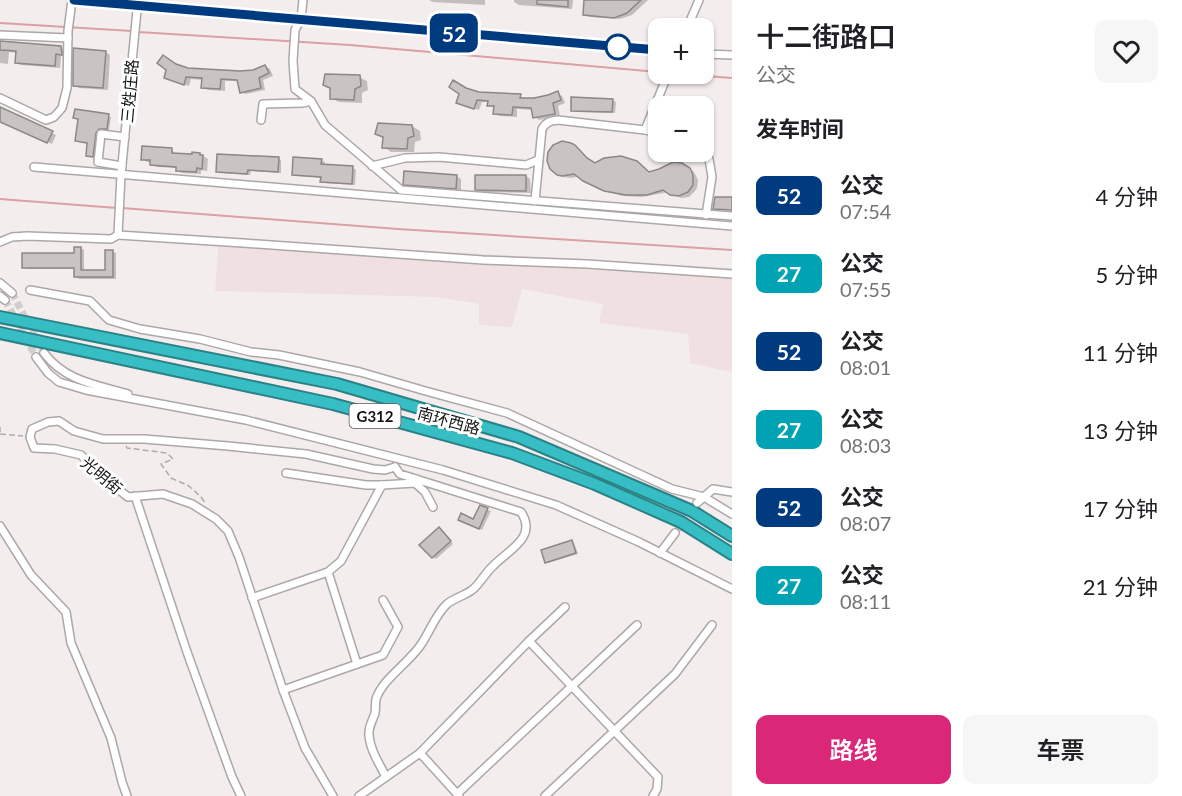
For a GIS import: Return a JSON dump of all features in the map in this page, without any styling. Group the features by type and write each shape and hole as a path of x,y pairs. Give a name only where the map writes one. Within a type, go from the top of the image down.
{"highway":[{"name":"南环西路","path":"0,317 337,384 519,437 692,511 732,536"},
{"name":"南环西路","path":"0,333 333,404 512,453 595,484 681,522 732,554"}],"street":[{"path":"0,98 46,120 54,117 62,108 67,88 68,35 73,0 137,3 301,20 648,49"},
{"path":"303,0 301,20 295,30 294,89 311,101 325,125 401,190 732,216"},
{"path":"691,18 699,0"},
{"name":"三姓庄路","path":"118,232 137,3"},
{"path":"0,35 68,35"},
{"path":"714,55 732,56"},
{"path":"645,130 663,84"},
{"path":"261,120 262,104 311,101"},
{"path":"535,201 542,129 545,124 558,120 648,131"},
{"path":"122,166 98,162 101,134 125,137"},
{"path":"372,165 405,158 439,157 526,165 538,160"},
{"path":"706,215 712,177 710,162"},
{"path":"34,167 122,179 732,226"},
{"path":"0,242 12,237 27,236 111,239 118,232 483,260 732,274"},
{"path":"0,283 12,293"},
{"path":"30,290 90,301 109,320 140,329 360,372 507,413 672,489 704,497 732,514"},
{"path":"44,353 71,377 174,407"},
{"path":"36,357 48,373 59,382 86,390 246,420 443,470 556,505 732,589"},
{"name":"光明街","path":"333,796 304,748 228,531 216,519 192,504 163,494 128,497 81,455 56,449 34,448 30,437 32,429 48,422 59,421 74,431 103,439 144,439 306,454 373,469 385,470 395,467"},
{"path":"386,777 370,747 368,732 375,712 376,700 382,688 413,656 434,620 448,603 472,590 492,566 521,541 526,530 526,522 521,512 415,481 400,474 395,467 398,459"},
{"path":"286,473 366,485 415,481"},
{"path":"415,481 425,492 433,507"},
{"path":"252,598 328,572 341,561 382,485"},
{"path":"697,503 713,489 732,492"},
{"path":"135,496 187,652 241,796"},
{"path":"0,526 32,575 66,612 71,643 111,738 127,796"},
{"path":"660,553 675,533"},
{"path":"328,572 357,664"},
{"path":"283,690 383,655 398,627 383,600"},
{"path":"359,796 420,753 529,641 566,607"},
{"path":"420,753 458,795 637,625"},
{"path":"545,796 675,674 712,625"},
{"path":"529,641 658,777 657,789 653,796"}],"path":[{"path":"0,428 0,433 30,437"},
{"path":"125,439 127,448 167,453 173,459 161,464 171,478 189,486 206,504"}],"shaded area":[{"path":"219,239 732,268 732,372 690,363 688,334 599,323 603,304 522,289 512,327 479,325 479,304 436,297 215,291"}],"building":[{"path":"537,0 568,0 568,7 537,4"},
{"path":"584,0 641,0 627,13 614,18 583,15"},
{"path":"0,41 61,46 62,55 56,54 55,66 15,63 16,51 0,50"},
{"path":"73,48 106,51 103,88 73,86"},
{"path":"163,55 176,64 188,68 240,71 253,70 265,65 269,73 259,78 261,88 240,93 237,80 221,79 220,89 201,88 202,78 186,77 184,85 164,78 166,70 157,63"},
{"path":"325,74 360,75 361,86 355,89 354,100 330,99 330,88 323,85"},
{"path":"453,80 466,88 479,92 521,94 520,98 534,98 558,91 561,100 553,103 555,114 533,118 531,108 513,107 512,115 493,114 494,106 487,106 488,101 477,100 474,109 456,103 459,94 449,87"},
{"path":"571,97 613,99 612,112 571,111"},
{"path":"0,107 53,131 47,143 0,122"},
{"path":"75,109 109,114 107,129 99,129 96,133 93,157 86,156 87,143 75,141 78,119 73,118"},
{"path":"378,123 412,125 414,136 408,138 407,149 382,148 383,137 375,134"},
{"path":"562,141 571,143 595,163 604,158 621,156 637,161 649,172 673,162 682,163 692,172 693,185 688,192 679,196 670,195 663,190 647,195 626,195 604,191 574,174 557,175 550,169 547,161 548,152 553,145"},
{"path":"142,146 172,148 172,153 200,153 203,155 202,169 197,168 196,172 176,171 176,167 150,165 150,160 141,160"},
{"path":"217,154 279,157 278,172 248,170 247,174 216,172"},
{"path":"293,157 322,159 321,164 353,166 352,184 320,182 321,177 292,175"},
{"path":"404,171 457,175 456,189 403,185"},
{"path":"475,175 526,175 526,191 475,190"},
{"path":"715,197 732,197 732,210 713,209"},
{"path":"74,247 81,247 81,270 105,270 105,250 113,250 113,277 74,277 74,268 22,268 22,253 74,253"},
{"path":"480,505 488,508 479,529 458,520 461,513 473,519"},
{"path":"439,527 451,541 432,558 419,545"},
{"path":"572,540 576,553 545,563 541,550"}],"waterway":[{"path":"0,23 132,31"},
{"path":"138,32 350,45 648,71"},
{"path":"714,77 732,78"},
{"path":"0,199 117,208"},
{"path":"122,208 398,229 732,250"}],"tunnel":[{"path":"12,293 44,353"},
{"path":"5,300 36,357"},
{"path":"675,533 693,509"}],"bus line":[{"name":"52","path":"74,0 648,49"}]}
